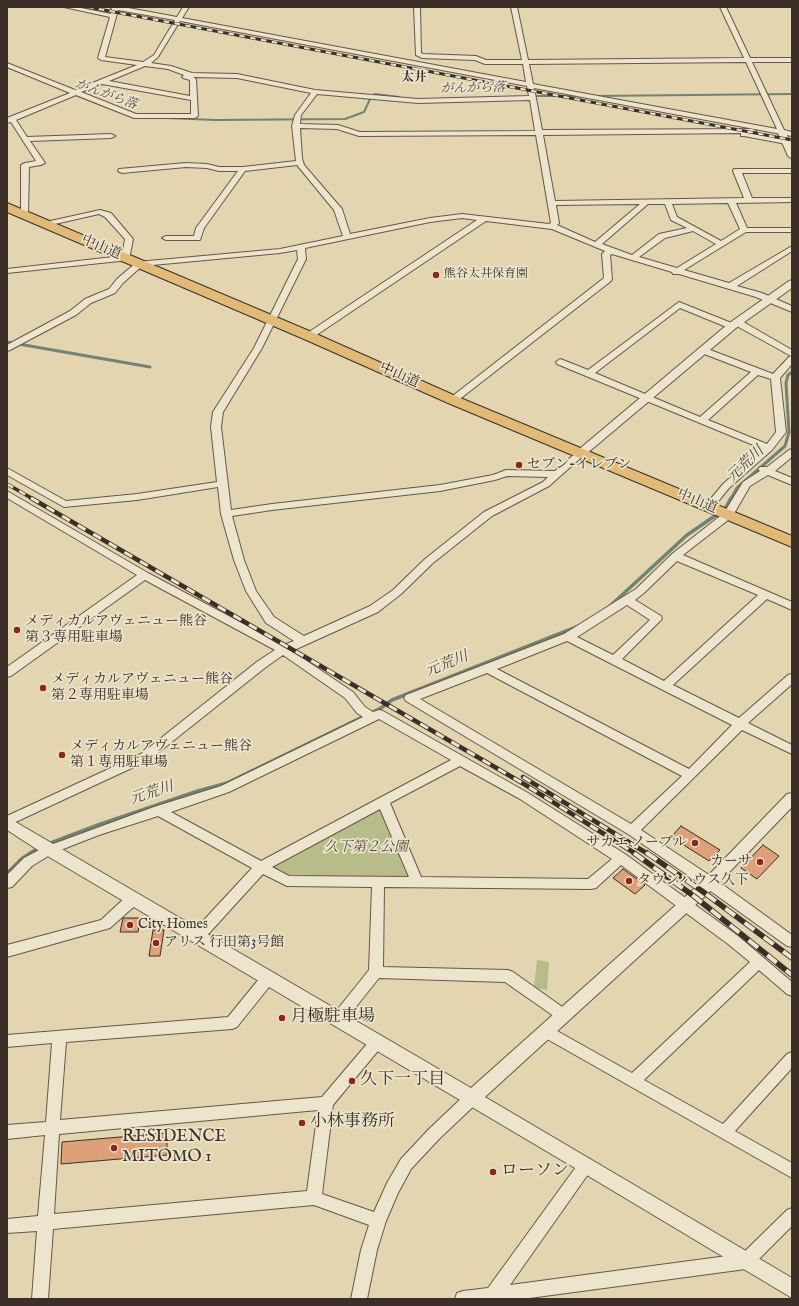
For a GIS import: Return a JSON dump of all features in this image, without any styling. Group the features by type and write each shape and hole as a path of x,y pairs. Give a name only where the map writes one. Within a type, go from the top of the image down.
{"highway":[{"name":"中山道","path":"7,207 310,336 453,400 792,542"}],"street":[{"path":"67,7 113,16"},
{"path":"533,98 418,101 315,92 237,76 190,74 169,68 101,58 115,7 791,133"},
{"path":"24,214 24,165 41,163 26,139 10,120 144,64 156,56 186,7"},
{"path":"417,7 418,54 437,58 476,58 486,62 792,60"},
{"path":"514,7 529,85 533,98 555,224 551,227"},
{"path":"723,7 781,131 789,143 792,156"},
{"path":"7,65 71,94"},
{"path":"7,71 140,117 195,116 193,79 186,77 190,74"},
{"path":"101,82 193,98"},
{"path":"315,92 298,115 296,126 296,150 300,163 338,209 347,236"},
{"path":"296,126 338,127 359,134 781,131"},
{"path":"728,131 789,143"},
{"path":"26,139 111,136"},
{"path":"122,171 186,165 207,166 219,169 243,169 300,163"},
{"path":"166,238 198,238 200,228 243,169"},
{"path":"749,201 737,171 792,171"},
{"path":"551,203 792,200"},
{"path":"731,201 744,230"},
{"path":"596,245 644,205 644,202"},
{"path":"668,202 674,218 721,244"},
{"path":"7,271 126,258 129,239 108,215 100,212 46,224"},
{"path":"9,345 73,313 88,301 112,291 120,281 140,264 178,259 301,248 347,236 443,218 462,216 551,227 611,251 768,299 792,308"},
{"path":"310,336 485,218"},
{"path":"633,258 662,236 693,229"},
{"path":"676,272 744,230 792,230"},
{"path":"301,248 302,259 258,348 218,412 216,427 226,514 239,560 251,591 270,620 304,641"},
{"path":"729,287 792,248"},
{"path":"453,400 608,279 606,254 611,251"},
{"path":"7,822 145,758 262,664 283,650 374,609 397,592 429,561 488,514 546,484 580,453 702,350 734,324 792,283"},
{"path":"589,374 679,305 734,324 792,354"},
{"path":"702,350 775,378"},
{"path":"709,508 726,486 753,464 782,432 775,378 792,359"},
{"path":"560,362 769,448"},
{"path":"702,420 757,371"},
{"path":"792,452 768,471 746,484 728,515 676,556 640,591 627,600 568,637 410,698 632,831 710,883 792,942"},
{"path":"753,464 792,482"},
{"path":"7,471 64,504 137,497 222,484"},
{"path":"226,514 272,507 440,488 495,477 506,473 556,474"},
{"path":"7,494 144,575 283,650 349,695 361,710 373,717"},
{"path":"676,556 792,606"},
{"path":"7,673 144,575"},
{"path":"665,686 766,594"},
{"path":"614,660 657,619 627,600"},
{"path":"568,637 792,750"},
{"path":"487,668 690,775"},
{"path":"632,831 741,723 792,678"},
{"path":"7,884 28,862 49,850 158,810 225,789 379,714 459,761 524,796 621,858 733,940 792,990"},
{"path":"197,937 262,866 459,761"},
{"path":"359,1299 369,1250 378,1221 392,1188 406,1164 434,1134 472,1098 710,883 792,798"},
{"path":"383,801 417,882"},
{"path":"158,810 287,881 591,884 621,858"},
{"path":"7,822 49,850 586,1165 792,1289"},
{"path":"338,1019 376,972 378,882"},
{"path":"7,951 105,924 133,899"},
{"path":"634,1080 759,962"},
{"path":"376,972 508,976 563,1015"},
{"path":"7,1041 232,1022 268,978"},
{"path":"545,1032 634,1080 792,1171"},
{"path":"40,1299 59,1036"},
{"path":"314,1198 326,1103 377,1042"},
{"path":"725,1132 792,1058"},
{"path":"7,1132 326,1103"},
{"path":"492,1297 586,1165"},
{"path":"7,1226 314,1198 378,1221"},
{"path":"463,1299 492,1297 746,1261 792,1216"}],"green space":[{"name":"久下第２公園","path":"381,809 409,878 289,877 271,866"},
{"path":"537,960 549,962 547,990 534,988"}],"building":[{"name":"サカエ ノーブル","path":"681,826 720,850 709,861 671,837"},
{"name":"カーサ","path":"763,845 779,856 757,879 741,868"},
{"name":"タウンハウス久下","path":"623,869 645,885 635,894 613,878"},
{"name":"City Homes","path":"123,918 140,918 138,932 120,932"},
{"name":"アリス 行田第3号館","path":"153,930 164,930 160,956 149,956"},
{"name":"RESIDENCE MITOMO 1","path":"167,1133 167,1155 61,1164 62,1142"}],"waterway":[{"name":"がんがら落","path":"7,67 25,74"},
{"name":"がんがら落","path":"73,94 130,116"},
{"name":"がんがら落","path":"166,118 215,120 345,119 364,112 371,97 375,94 399,97"},
{"name":"がんがら落","path":"593,96 792,94"},
{"name":"がんがら落","path":"533,96 580,96"},
{"path":"7,342 150,367"},
{"name":"元荒川","path":"731,499 737,488 785,446 789,432 786,383 788,375 792,372"},
{"name":"元荒川","path":"609,607 687,535 725,509 731,498"},
{"name":"元荒川","path":"48,844 98,825 198,791 227,783 381,708 392,700 579,626"},
{"name":"元荒川","path":"29,854 40,847"},
{"name":"元荒川","path":"7,874 22,859 31,853"}],"railway":[{"path":"88,7 792,140"},
{"path":"7,484 33,499"},
{"path":"31,498 524,784 636,854"},
{"path":"523,777 648,854"},
{"path":"634,853 695,897 792,975"},
{"path":"647,853 702,891 792,958"}],"place":[{"name":"熊谷太井保育園","path":"436,275"},
{"name":"セブン-イレブン","path":"519,465"},
{"name":"メディカルアヴェニュー熊谷 第３専用駐車場","path":"17,630"},
{"name":"メディカルアヴェニュー熊谷 第２専用駐車場","path":"43,688"},
{"name":"メディカルアヴェニュー熊谷 第１専用駐車場","path":"62,755"},
{"name":"サカエ ノーブル","path":"695,843"},
{"name":"カーサ","path":"760,862"},
{"name":"タウンハウス久下","path":"629,881"},
{"name":"City Homes","path":"130,925"},
{"name":"アリス 行田第3号館","path":"156,943"},
{"name":"月極駐車場","path":"282,1018"},
{"name":"久下一丁目","path":"352,1081"},
{"name":"小林事務所","path":"302,1123"},
{"name":"RESIDENCE MITOMO 1","path":"114,1148"},
{"name":"ローソン","path":"493,1172"}],"district":[{"name":"太井","path":"414,78"}]}
